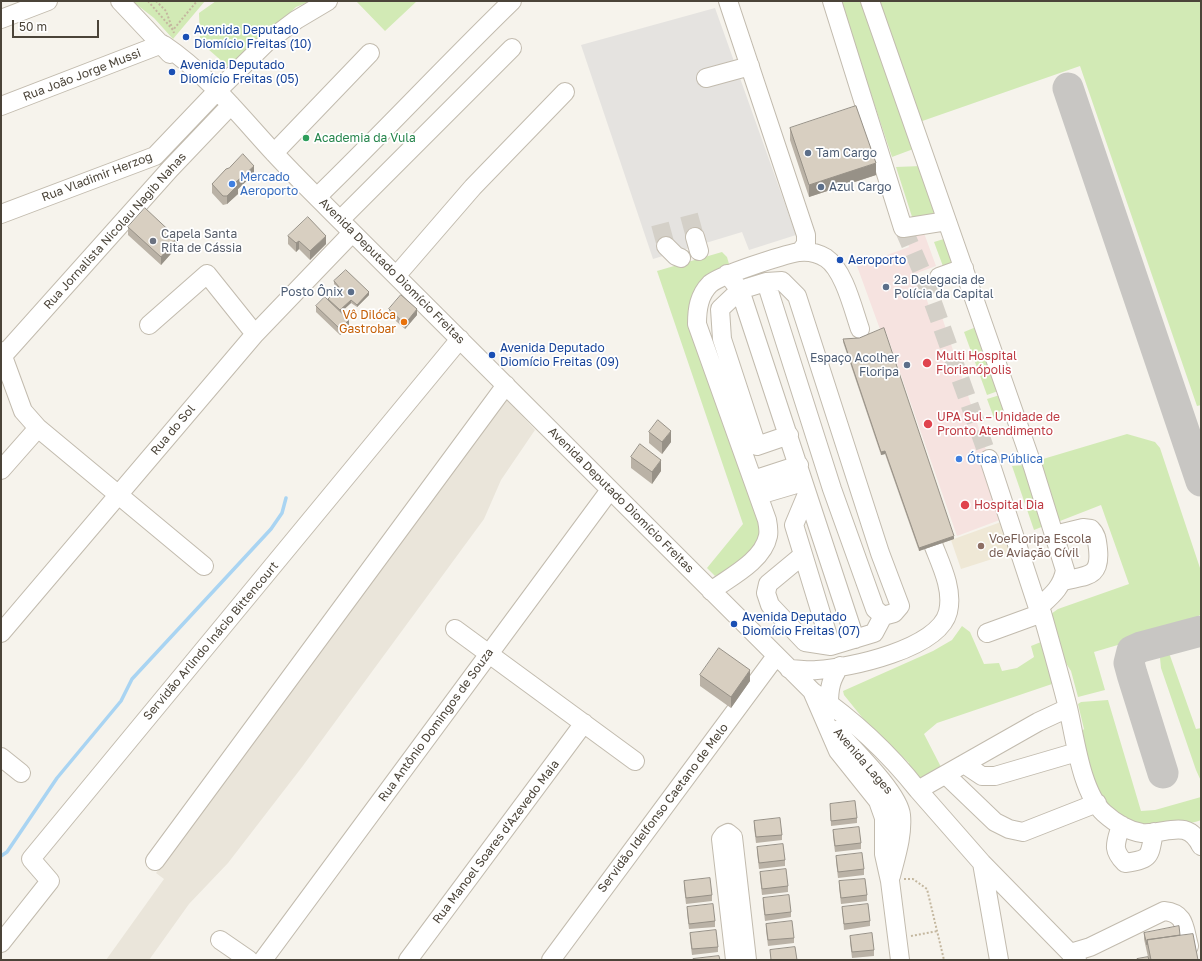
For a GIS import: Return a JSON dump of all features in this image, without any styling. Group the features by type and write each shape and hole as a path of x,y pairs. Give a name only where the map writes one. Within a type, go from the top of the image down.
{"street":[{"path":"1,19 48,1"},
{"name":"Avenida Deputado Diomício Freitas","path":"120,1 168,39 214,94 228,108 246,132 274,153 789,668"},
{"name":"Rua Vladimir Herzog","path":"1,214 155,156 214,94 284,28 328,1"},
{"path":"317,197 395,121 459,53 512,1"},
{"path":"728,1 806,235 806,244 800,252"},
{"path":"832,1 903,228 947,221"},
{"path":"870,1 964,268 1065,570 1063,581 1058,590 1040,610 987,633"},
{"name":"Rua João Jorge Mussi","path":"1,106 168,39"},
{"name":"Rua do Sol","path":"1,633 346,226 512,48"},
{"path":"274,153 370,52"},
{"path":"706,78 750,66"},
{"path":"396,276 473,187 565,92"},
{"name":"Rua Jornalista Nicolau Nagib Nahas","path":"2,355 228,108"},
{"path":"155,156 170,170"},
{"path":"666,246 676,256 681,258"},
{"path":"712,591 752,560 763,548 768,535 767,520 756,487 697,324 697,310 702,296 710,284 727,274 800,252 815,253 826,259 836,269 860,329"},
{"path":"939,277 964,268"},
{"path":"149,325 207,274 255,334"},
{"path":"727,274 740,290 855,639"},
{"path":"789,435 757,446 722,339 720,309 740,290 766,282 782,281 797,296 880,553 900,606 894,612 883,616 874,633 831,646 805,642 770,604 766,593 768,584 803,555"},
{"path":"766,282 832,489 875,609 883,616"},
{"name":"Servidão Arlindo Inácio Bittencourt","path":"1,943 50,881 31,859 460,339"},
{"path":"2,355 23,411 38,428 204,566"},
{"path":"155,861 506,385"},
{"path":"1,470 38,428"},
{"path":"989,459 1040,610 1068,708 1077,752 1090,794 1103,812 1120,825 1141,833 1178,829 1186,830 1194,833 1201,846"},
{"path":"756,487 803,480"},
{"path":"803,480 794,525 831,646"},
{"name":"Rua Antônio Domingos de Souza","path":"263,960 610,490"},
{"path":"1054,535 1083,528 1091,529 1096,534 1099,563 1096,571 1087,575 1063,581"},
{"path":"789,668 816,670 873,660 920,642 931,636 941,626 948,614 950,599 947,584 931,539"},
{"path":"455,628 635,762"},
{"name":"Servidão Idelfonso Caetano de Melo","path":"550,960 776,656"},
{"path":"826,709 832,678 840,666"},
{"path":"789,668 812,691 826,709 870,737 902,770 982,864 993,885 1074,956 1164,911 1174,912 1183,920 1189,946"},
{"path":"918,790 1038,722 1068,708"},
{"name":"Avenida Lages","path":"826,709 838,751 878,801 885,821 884,854 890,881 900,960"},
{"name":"Rua Manoel Soares d'Azevedo Maia","path":"408,960 584,723"},
{"path":"964,764 982,776 995,776 1077,752"},
{"path":"1,757 21,773"},
{"path":"946,775 996,822 1009,829 1023,832 1097,803"},
{"path":"1120,825 1115,848 1119,857 1125,863 1143,861 1150,854 1154,832"},
{"path":"735,960 721,839 724,835 728,834 733,837 747,960"},
{"path":"993,885 999,960"},
{"path":"220,940 249,960"}],"path":[{"path":"148,1 168,39"},
{"path":"156,1 166,11 168,39"},
{"path":"168,39 197,1"},
{"path":"890,881 912,879 926,889 938,931 944,960"},
{"path":"897,938 938,931"}],"shaded area":[{"path":"715,8 796,235 749,250 742,232 653,259 581,45"},
{"name":"Multi Hospital Florianópolis","path":"924,233 936,266 917,273 932,314 940,311 989,459 1005,518 957,536 886,332 881,332 857,266 909,247 906,238"},
{"path":"504,396 535,430 501,480 484,519 302,767 228,863 189,904 149,960 106,960 164,879 156,873"},
{"name":"VoeFloripa Escola de Aviação Cívil","path":"1001,522 1011,553 961,569 951,540"}],"green space":[{"path":"132,1 205,1 173,39 154,18"},
{"path":"216,1 311,1 296,7 232,70 200,42 199,13"},
{"path":"356,1 417,1 385,31"},
{"path":"840,1 1201,1 1201,405 1197,406 1080,66 908,126 916,148 892,157"},
{"path":"921,166 938,214 914,223 896,167"},
{"path":"947,238 955,266 944,269 934,242"},
{"path":"722,252 727,257 729,264 715,270 707,277 694,299 760,530 759,538 750,552 737,563 715,576 707,568 743,524 657,271"},
{"path":"976,327 998,391 987,395 964,332"},
{"path":"1000,395 1006,416 997,419 994,418 987,399"},
{"path":"1127,434 1155,442 1160,448 1201,571 1201,614 1189,624 1094,652 1105,690 1078,697 1071,671 1062,657 1051,614 1058,609 1129,584 1101,505 1060,521 1057,520 1040,463 1043,459"},
{"path":"1025,465 1044,526 1034,530 1012,466"},
{"path":"962,626 970,632 984,664 999,663 1002,671 1017,668 1034,657 1031,646 1041,642 1052,684 937,723 924,734 941,767 922,781 905,768 909,763 869,726 844,695 843,691 933,651 952,640"},
{"path":"1163,649 1168,650 1196,729 1201,728 1201,781 1161,668 1160,658"},
{"path":"1108,700 1141,811 1155,810 1201,797 1201,820 1189,824 1155,830 1143,830 1128,822 1098,801 1079,734 1084,729 1078,704 1081,702"}],"building":[{"path":"856,106 876,163 809,185 790,128"},
{"path":"243,154 254,166 236,182 238,185 227,196 223,196 212,184"},
{"name":"Capela Santa Rita de Cássia","path":"145,208 177,238 161,257 128,227"},
{"path":"308,217 326,236 310,251 299,241 296,243 288,236"},
{"name":"Posto Ônix","path":"346,270 369,292 357,305 351,300 340,310 328,299 339,287 334,281"},
{"name":"Vô Dilóca Gastrobar","path":"401,295 417,309 405,324 389,309"},
{"path":"325,297 349,320 340,329 316,306"},
{"path":"884,328 954,536 919,548 885,451 881,452 843,339 859,338"},
{"path":"658,420 671,431 662,442 649,432"},
{"path":"640,444 661,460 652,472 631,457"},
{"path":"719,648 750,670 731,697 700,675"},
{"path":"855,801 857,818 831,821 830,804"},
{"path":"780,818 782,835 756,837 754,821"},
{"path":"859,827 861,843 835,846 833,830"},
{"path":"783,844 785,860 759,863 757,847"},
{"path":"862,853 864,869 838,872 836,856"},
{"path":"786,869 788,886 762,889 760,872"},
{"path":"710,878 712,895 686,898 684,881"},
{"path":"865,879 867,895 841,898 839,881"},
{"path":"789,895 791,912 765,915 763,898"},
{"path":"713,904 715,921 689,924 687,907"},
{"path":"868,904 870,921 844,924 842,907"},
{"path":"792,921 794,938 768,940 766,924"},
{"path":"1179,926 1180,935 1147,940 1147,945 1144,933"},
{"path":"716,930 718,947 692,949 690,933"},
{"path":"872,933 874,950 852,952 850,936"},
{"path":"1193,934 1198,960 1151,960 1147,940"},
{"path":"795,947 797,960 771,960 770,950"},
{"path":"719,956 720,960 693,960 693,959"},
{"path":"1148,957 1149,960 1137,960 1137,959"}],"waterway":[{"path":"1,856 7,852 57,778 121,701 132,679 271,529 282,513 286,498"}],"taxiway":[{"path":"1068,88 1201,481"},
{"path":"1163,773 1129,663 1132,651 1141,647 1201,631"}],"tunnel":[{"path":"689,215 695,237"},
{"path":"660,224 666,246"},
{"path":"903,228 922,272 989,459"}],"place":[{"name":"Avenida Deputado Diomício Freitas (10)","path":"186,37"},
{"name":"Avenida Deputado Diomício Freitas (05)","path":"172,72"},
{"name":"Academia da Vula","path":"306,138"},
{"name":"Tam Cargo","path":"808,153"},
{"name":"Mercado Aeroporto","path":"232,184"},
{"name":"Azul Cargo","path":"821,187"},
{"name":"Capela Santa Rita de Cássia","path":"153,241"},
{"name":"Aeroporto","path":"840,260"},
{"name":"2ª Delegacia de Polícia da Capital","path":"886,287"},
{"name":"Posto Ônix","path":"351,292"},
{"name":"Vô Dilóca Gastrobar","path":"404,322"},
{"name":"Avenida Deputado Diomício Freitas (09)","path":"492,355"},
{"name":"Multi Hospital Florianópolis","path":"927,363"},
{"name":"Espaço Acolher Floripa","path":"907,365"},
{"name":"UPA Sul – Unidade de Pronto Atendimento","path":"928,424"},
{"name":"Ótica Pública","path":"959,459"},
{"name":"Hospital Dia","path":"965,505"},
{"name":"VoeFloripa Escola de Aviação Cívil","path":"981,546"},
{"name":"Avenida Deputado Diomício Freitas (07)","path":"734,624"}]}
